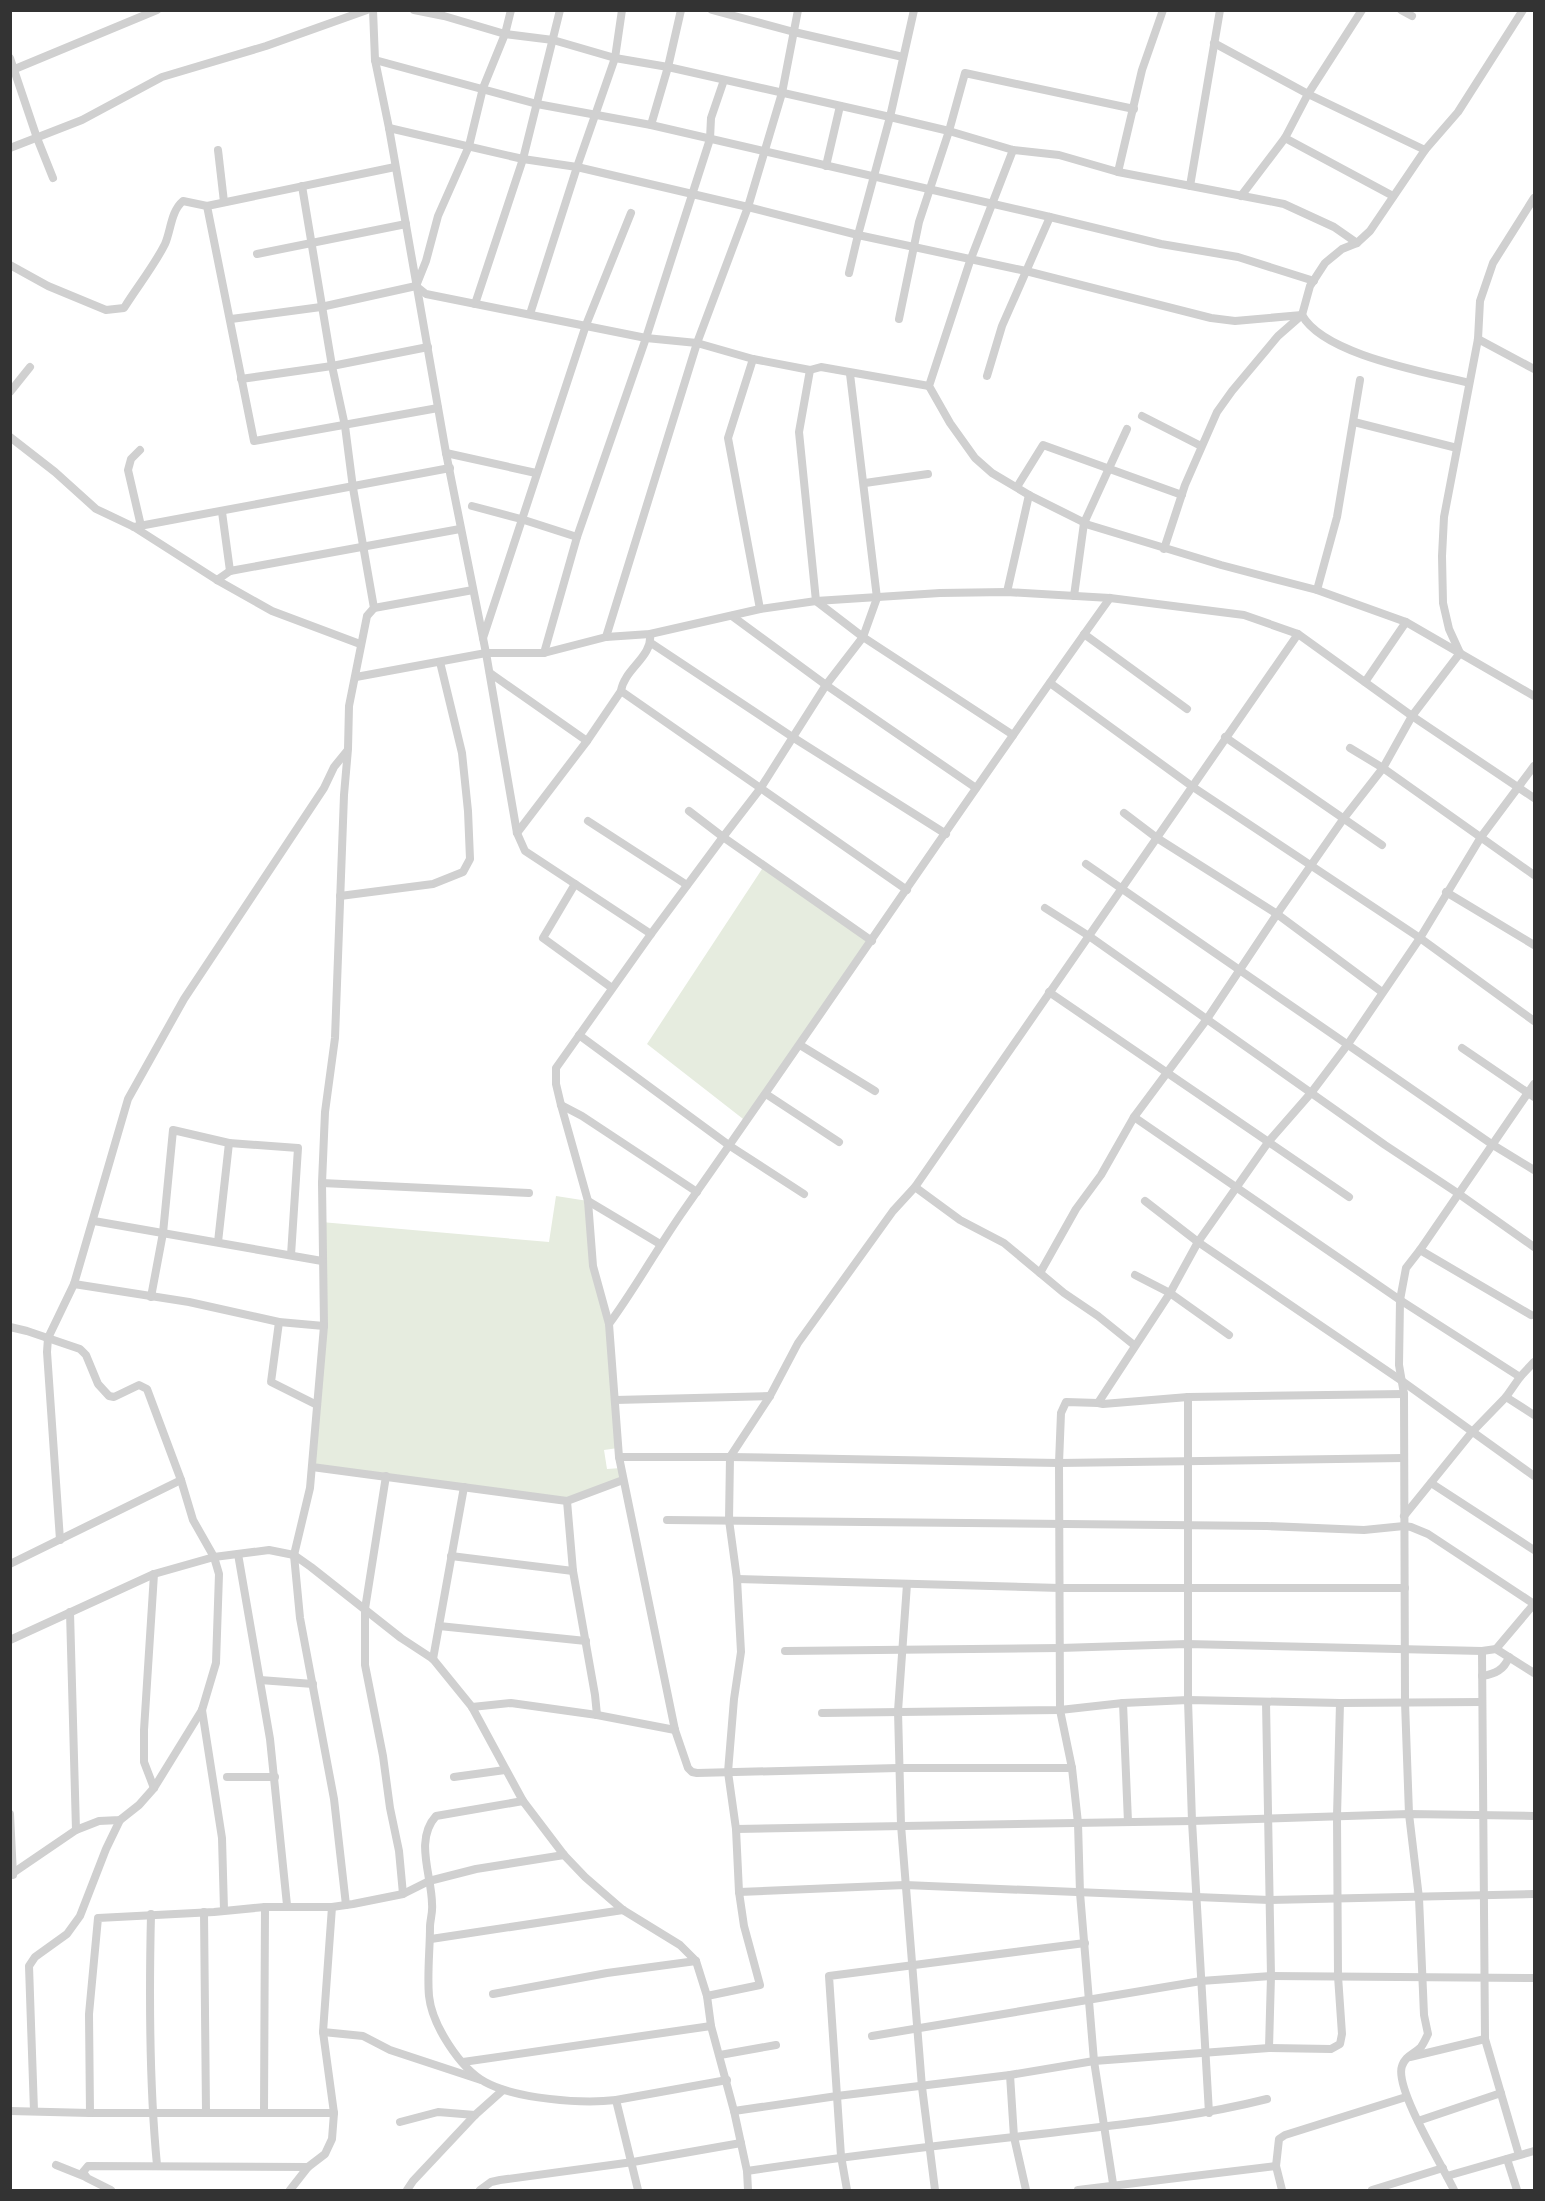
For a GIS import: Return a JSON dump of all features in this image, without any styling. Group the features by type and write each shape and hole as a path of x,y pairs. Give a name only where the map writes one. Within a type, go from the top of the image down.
{"street":[{"path":"13,71 157,10"},
{"path":"10,148 82,120 162,77 266,46 367,10"},
{"path":"373,10 375,60 460,529 490,673 517,833 525,850 651,934"},
{"path":"414,10 445,13 505,34 554,40 615,58 668,67 890,117 1013,150 1059,155 1118,172 1284,204 1334,227 1357,243"},
{"path":"416,286 426,261 438,216 469,146 483,88 505,34 511,10"},
{"path":"475,304 522,159 560,10"},
{"path":"530,314 615,58 622,10"},
{"path":"651,125 668,67 681,10"},
{"path":"712,10 903,57"},
{"path":"606,637 697,343 748,207 782,93 798,10"},
{"path":"849,273 890,117 914,10"},
{"path":"1118,172 1142,70 1163,10"},
{"path":"1190,186 1220,10"},
{"path":"1241,196 1285,138 1308,94 1362,10"},
{"path":"1401,10 1412,16"},
{"path":"1164,549 1182,495 1217,412 1278,336 1302,315 1310,286 1325,263 1342,249 1357,243 1370,231 1425,150 1458,112 1523,10"},
{"path":"1214,43 1308,94 1425,150"},
{"path":"10,58 53,178"},
{"path":"375,60 537,104 651,125 1161,244 1238,257 1314,280"},
{"path":"899,319 913,247 965,73 1134,109"},
{"path":"544,653 577,537 646,338 710,139 711,118 724,80"},
{"path":"826,166 840,106"},
{"path":"389,128 522,159 577,167 970,261 1026,271 1211,318 1235,321 1302,315"},
{"path":"1285,138 1393,196"},
{"path":"218,150 224,202"},
{"path":"1013,150 970,261 929,386 966,449 992,473 1084,523 1164,549 1317,590 1406,622 1534,696"},
{"path":"10,266 48,286 106,310 124,308 164,244 180,203 183,201 207,206 395,167"},
{"path":"302,186 321,307 345,426 353,488 374,608"},
{"path":"1460,654 1449,629 1443,603 1444,517 1478,339 1480,302 1493,263 1534,198"},
{"path":"207,206 254,441 438,408"},
{"path":"483,638 586,325 631,213"},
{"path":"987,376 1002,326 1050,217"},
{"path":"257,254 406,224"},
{"path":"416,286 426,294 646,338 697,343 753,359 810,370 821,367 850,374 929,386"},
{"path":"231,319 321,307 416,286"},
{"path":"1302,315 1320,335 1347,349 1392,364 1469,383"},
{"path":"1478,339 1534,369"},
{"path":"241,379 332,366 428,347"},
{"path":"753,359 728,438 760,609"},
{"path":"10,392 30,367"},
{"path":"810,370 799,432 816,601 863,637 1013,735"},
{"path":"850,374 865,483 877,598 863,637 826,685 760,789 651,934 556,1068 556,1084 588,1200 593,1266 609,1324 619,1458 675,1730 685,1763 692,1772 898,1768 1072,1768"},
{"path":"1317,590 1337,517 1360,380"},
{"path":"1142,416 1201,446"},
{"path":"1354,422 1457,448"},
{"path":"1074,596 1084,523 1127,429"},
{"path":"10,437 96,508 137,527 217,580 272,611 360,644"},
{"path":"1017,487 1043,445 1182,495"},
{"path":"137,527 128,470 131,459 140,450"},
{"path":"446,453 536,473"},
{"path":"137,527 450,468"},
{"path":"865,483 928,474"},
{"path":"1007,592 1029,495"},
{"path":"472,506 577,537"},
{"path":"222,512 231,572"},
{"path":"217,580 231,572 460,529"},
{"path":"346,1905 334,1799 300,1617 294,1555 310,1488 324,1326 321,1184 325,1112 335,1038 349,706 367,616 374,608 472,590"},
{"path":"356,676 486,653 544,653 606,637 650,638 760,609 816,601 940,593 1007,592 1110,598 1244,615 1298,634 1412,716 1534,798"},
{"path":"609,1324 628,1299 660,1244 1110,598"},
{"path":"732,616 826,685 976,788"},
{"path":"1365,682 1406,622"},
{"path":"1084,634 1187,710"},
{"path":"707,1996 760,1984 744,1926 739,1892 736,1829 728,1772 734,1699 741,1652 737,1579 729,1520 730,1457 770,1396 798,1343 893,1211 915,1187 1298,634"},
{"path":"517,833 587,741 621,691 622,683 645,654 650,638"},
{"path":"650,638 794,738 945,834"},
{"path":"1040,1273 1076,1209 1101,1175 1134,1117 1207,1019 1344,818 1383,768 1412,716 1460,654"},
{"path":"340,896 434,884 463,872 470,859 462,753 440,662"},
{"path":"490,673 587,741"},
{"path":"1050,683 1193,787 1419,938 1534,1021"},
{"path":"621,691 907,890"},
{"path":"1225,738 1382,845"},
{"path":"1350,748 1383,768 1534,875"},
{"path":"60,1539 47,1352 48,1338 74,1284 128,1099 184,999 318,798 334,767 348,749"},
{"path":"1098,1403 1170,1293 1198,1242 1269,1141 1311,1093 1348,1044 1419,938 1480,837 1520,788 1534,766"},
{"path":"689,810 723,837 872,941"},
{"path":"1124,813 1157,838 1277,914 1382,992"},
{"path":"588,821 687,885"},
{"path":"1086,864 1238,971 1493,1145 1534,1170"},
{"path":"575,884 543,938 612,988"},
{"path":"1446,892 1534,945"},
{"path":"1045,908 1089,936 1534,1247"},
{"path":"1049,992 1349,1197"},
{"path":"579,1035 730,1146 804,1194"},
{"path":"800,1045 875,1091"},
{"path":"1462,1048 1531,1095"},
{"path":"1454,2190 1406,2097 1401,2079 1401,2068 1406,2057 1421,2047 1428,2034 1424,2015 1419,1898 1409,1814 1405,1702 1404,1394 1399,1365 1400,1300 1406,1268 1531,1095 1534,1084"},
{"path":"766,1094 839,1142"},
{"path":"561,1105 582,1116 696,1192"},
{"path":"1134,1117 1400,1300 1520,1377"},
{"path":"151,1297 163,1233 173,1130 229,1143 298,1148 291,1255"},
{"path":"218,1242 229,1143"},
{"path":"321,1184 530,1193"},
{"path":"915,1187 960,1220 1004,1243 1134,1345"},
{"path":"588,1200 660,1244"},
{"path":"1145,1201 1198,1242 1402,1381 1534,1476"},
{"path":"94,1221 322,1260"},
{"path":"1420,1250 1531,1315"},
{"path":"1135,1275 1170,1293 1229,1335"},
{"path":"74,1284 189,1302 279,1322 324,1326"},
{"path":"279,1322 271,1382 317,1405"},
{"path":"10,1327 80,1349 86,1355 98,1384 109,1396 114,1397 139,1385 147,1389 181,1480 193,1520 214,1557 219,1574 216,1663 202,1710 154,1788 139,1805 120,1820 80,1916 67,1934 35,1957 29,1966 34,2111"},
{"path":"1404,1521 1472,1432 1506,1397 1534,1362"},
{"path":"1114,2188 1094,2061 1080,1893 1078,1823 1072,1768 1060,1710 1059,1463 1061,1413 1066,1402 1103,1404 1188,1397 1404,1394"},
{"path":"615,1400 770,1396"},
{"path":"1188,1397 1186,1589 1188,1700 1192,1821 1209,2113"},
{"path":"1506,1397 1534,1415"},
{"path":"619,1458 730,1457 1059,1463 1404,1458"},
{"path":"312,1467 567,1501 623,1480"},
{"path":"386,1476 365,1609 365,1665 399,1851 403,1894"},
{"path":"10,1564 181,1480"},
{"path":"1431,1483 1534,1550"},
{"path":"433,1659 464,1487"},
{"path":"567,1501 573,1571 597,1715"},
{"path":"666,1520 1187,1525 1364,1530 1404,1521 1428,1534 1534,1604 1496,1649"},
{"path":"10,1640 154,1574 214,1557 269,1550 294,1555 401,1638 433,1659 472,1707 523,1801 564,1855 623,1910 680,1945 696,1961 707,1996 711,2026 727,2080 747,2171 748,2190"},
{"path":"238,1554 275,1777 287,1905"},
{"path":"451,1556 573,1571"},
{"path":"154,1574 144,1730 144,1762 154,1788"},
{"path":"737,1579 1060,1588 1406,1588"},
{"path":"907,1584 898,1711 898,1768 922,2087 935,2190"},
{"path":"70,1612 76,1830"},
{"path":"439,1626 586,1641"},
{"path":"784,1651 1187,1644 1482,1651 1496,1649 1534,1673"},
{"path":"1482,1651 1485,2039 1519,2155"},
{"path":"1482,1676 1499,1671 1506,1665 1509,1657"},
{"path":"260,1680 313,1684"},
{"path":"822,1713 1060,1710 1123,1703 1188,1700 1340,1703 1482,1702"},
{"path":"1266,1702 1271,1976 1269,2048"},
{"path":"472,1707 511,1703 597,1715 675,1730"},
{"path":"1123,1703 1128,1822"},
{"path":"734,2111 1010,2075 1094,2061 1269,2048 1331,2049 1340,2044 1342,2034 1338,1976 1337,1816 1340,1703"},
{"path":"202,1710 222,1838 224,1910"},
{"path":"454,1777 505,1770"},
{"path":"227,1777 275,1777"},
{"path":"523,1801 436,1816 429,1824 425,1845 432,1904 429,1997 440,2030 465,2068 503,2090 550,2099 603,2102 727,2080"},
{"path":"10,1814 12,1875"},
{"path":"736,1829 1192,1821 1409,1814 1534,1816"},
{"path":"12,1875 76,1830 99,1821 120,1820"},
{"path":"90,2113 92,1963 98,1918 287,1905 332,1907 403,1894 429,1881 476,1869 564,1855"},
{"path":"739,1892 905,1885 1269,1900 1534,1894"},
{"path":"264,2112 265,1907"},
{"path":"290,2190 308,2167 326,2154 332,2139 334,2113 323,2032 332,1907"},
{"path":"431,1939 623,1910"},
{"path":"204,1912 206,2112"},
{"path":"151,1914 152,2113 157,2165"},
{"path":"847,2190 842,2157 829,1976 1085,1942"},
{"path":"493,1994 607,1973 696,1961"},
{"path":"872,2036 1201,1982 1271,1976 1534,1978"},
{"path":"323,2032 363,2036 390,2050 465,2068 711,2026"},
{"path":"1406,2057 1485,2039"},
{"path":"720,2055 776,2045"},
{"path":"1010,2075 1014,2137 1026,2190"},
{"path":"407,2190 475,2115 503,2090"},
{"path":"1418,2121 1502,2093"},
{"path":"1282,2190 1276,2166 1279,2139 1406,2097"},
{"path":"747,2171 842,2157 1209,2113 1267,2099"},
{"path":"616,2100 638,2190"},
{"path":"10,2111 334,2113"},
{"path":"400,2122 438,2112 475,2115"},
{"path":"480,2190 491,2182 500,2180 633,2162 741,2143"},
{"path":"1372,2190 1534,2151"},
{"path":"1507,2159 1517,2190"},
{"path":"56,2164 111,2190"},
{"path":"87,2178 83,2172 88,2166 308,2167"},
{"path":"1078,2190 1114,2188 1276,2166"}],"shaded area":[{"path":"764,866 872,941 747,1122 647,1044"},
{"path":"556,1196 588,1201 589,1231 609,1324 618,1448 604,1450 607,1469 621,1468 623,1480 567,1501 312,1467 322,1342 321,1222 549,1242"}]}
